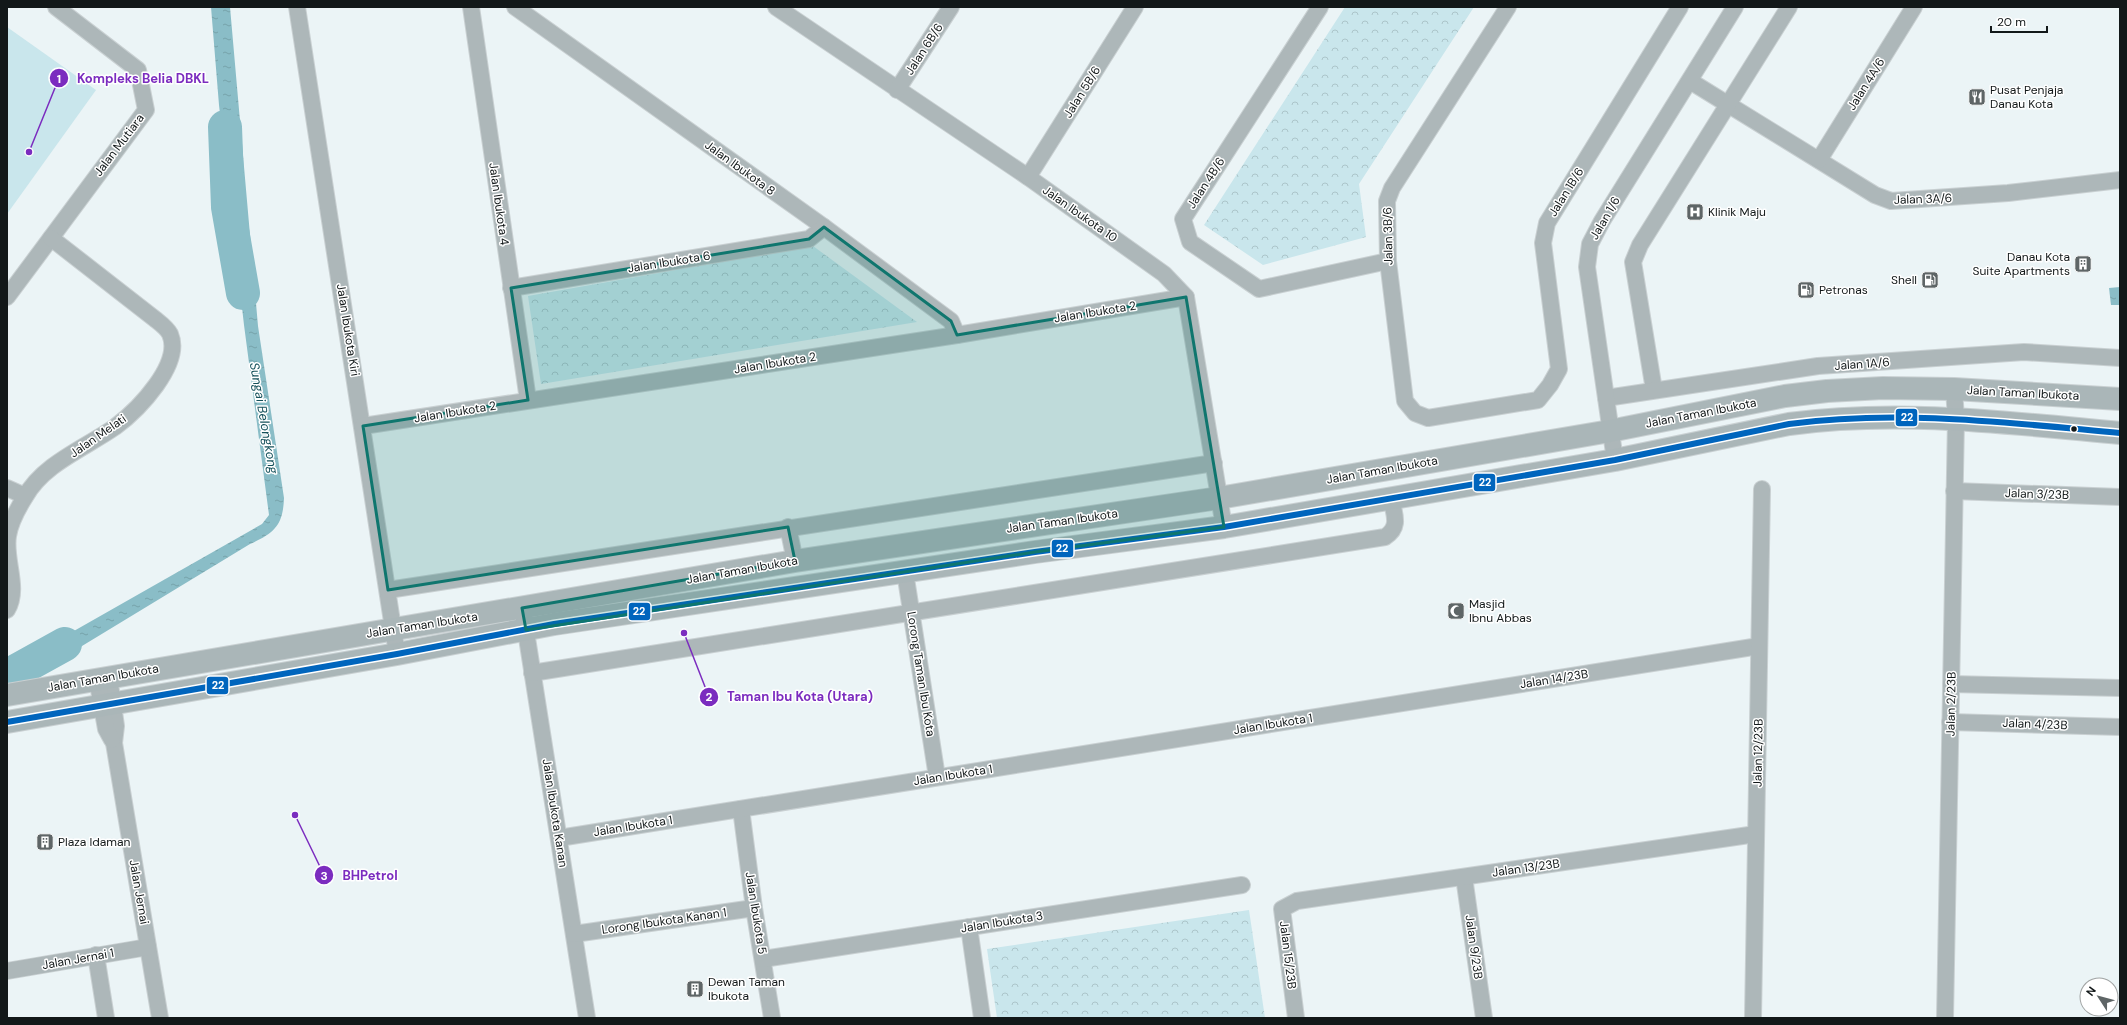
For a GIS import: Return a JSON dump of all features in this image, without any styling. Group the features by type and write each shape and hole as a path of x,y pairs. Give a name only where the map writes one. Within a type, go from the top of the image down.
{"main road":[{"name":"Jalan Taman Ibukota","path":"7,695 795,561 1219,498 1610,431 1785,396 1827,391 1883,388 1954,389 2120,399"},
{"name":"Jalan Taman Ibukota","path":"7,722 397,654 554,624 1224,527 1615,460 1789,424 1818,420 1887,417 1956,419 2120,433"}],"street":[{"name":"Jalan Mutiara","path":"7,297 146,110 138,70 56,7"},
{"name":"Jalan Ibukota Kiri","path":"297,7 363,426 397,654"},
{"name":"Jalan Ibukota 4","path":"471,7 528,400"},
{"name":"Jalan Ibukota 8","path":"515,7 824,227 950,321 957,335"},
{"name":"Jalan Ibukota 10","path":"776,7 1028,177 1164,274 1186,297"},
{"name":"Jalan 6B/6","path":"897,90 951,7"},
{"name":"Jalan 5B/6","path":"1028,177 1135,7"},
{"name":"Jalan 4B/6","path":"1320,7 1183,219 1190,242 1259,289 1388,261"},
{"name":"Jalan 3B/6","path":"1494,408 1428,418 1414,413 1405,401 1388,261 1387,201 1392,188 1508,7"},
{"name":"Jalan 1B/6","path":"1494,408 1538,400 1560,369 1543,243 1547,223 1680,7"},
{"name":"Jalan 1/6","path":"1615,460 1587,266 1590,244 1602,221 1735,7"},
{"path":"1654,390 1633,262 1640,245 1789,7"},
{"name":"Jalan 4A/6","path":"1819,160 1914,7"},
{"name":"Jalan 3A/6","path":"1690,80 1875,195 1891,201 2008,193 2120,180"},
{"name":"Jalan Ibukota 6","path":"511,288 808,238 824,227"},
{"name":"Jalan Melati","path":"7,610 13,600 8,536 25,496 34,483 51,468 116,426 133,411 159,381 170,362 173,346 169,332 155,318 51,238"},
{"name":"Jalan Ibukota 2","path":"363,426 957,335 1186,297"},
{"path":"1186,297 1224,527"},
{"name":"Jalan 1A/6","path":"1606,398 1818,366 2024,352 2120,358"},
{"name":"Jalan 2/23B","path":"1945,1018 1956,419 1954,389"},
{"path":"388,590 788,527 1214,463"},
{"path":"7,488 25,496"},
{"name":"Jalan 12/23B","path":"1753,1018 1762,489"},
{"name":"Jalan 3/23B","path":"1954,491 2120,497"},
{"path":"532,674 1386,537 1393,532 1396,526 1391,498"},
{"path":"788,527 795,561"},
{"name":"Lorong Taman Ibu Kota","path":"905,572 937,777"},
{"name":"Jalan Ibukota Kanan","path":"522,608 587,1018"},
{"name":"Jalan 14/23B","path":"1348,712 1759,646"},
{"name":"Jalan Jernai","path":"103,678 107,705 116,726 114,743 160,1018"},
{"path":"1951,684 2120,688"},
{"name":"Jalan Ibukota 1","path":"559,838 1348,712"},
{"name":"Jalan 4/23B","path":"1950,722 2120,727"},
{"name":"Jalan Ibukota 5","path":"741,809 754,908 772,1018"},
{"name":"Jalan 13/23B","path":"1297,901 1756,834"},
{"name":"Jalan 9/23B","path":"1464,877 1484,1018"},
{"name":"Jalan Ibukota 3","path":"763,959 1242,885"},
{"name":"Jalan 15/23B","path":"1296,1018 1282,909 1297,901"},
{"name":"Lorong Ibukota Kanan 1","path":"574,934 754,908"},
{"path":"969,927 982,1018"},
{"name":"Jalan Jernai 1","path":"7,971 148,947"},
{"path":"96,955 106,1018"}],"highlighted area":[{"path":"824,227 951,321 957,335 1186,297 1224,527 1035,552 526,630 522,608 795,561 788,527 388,590 363,426 528,400 511,288 809,239"}],"green space":[{"path":"1345,7 1474,7 1359,184 1366,237 1263,265 1204,225"},
{"path":"7,27 96,90 7,214"},
{"path":"813,246 917,322 541,384 528,296"},
{"path":"1249,910 1265,1018 997,1018 987,949"}],"water":[{"path":"211,7 230,7 258,326 284,498 282,515 276,527 265,536 54,663 7,669 262,524 269,515 244,325 219,105"},
{"path":"2120,287 2120,305 2111,305 2109,288"}],"waterway":[{"name":"Sungai Belongkong","path":"225,127 228,207 243,293"},
{"name":"Sungai Belongkong","path":"7,676 65,644"}],"transit line":[{"name":"22","path":"7,722 397,654 554,624 1035,552 1224,527 1615,460 1789,424 1872,418 1954,419 2120,433"}],"place":[{"name":"Pusat Penjaja Danau Kota","path":"1977,97"},
{"name":"Kompleks Belia DBKL","path":"29,152"},
{"name":"Klinik Maju","path":"1695,212"},
{"name":"Danau Kota Suite Apartments","path":"2083,264"},
{"name":"Shell","path":"1930,280"},
{"name":"Petronas","path":"1806,290"},
{"name":"Masjid Ibnu Abbas","path":"1456,611"},
{"name":"Taman Ibu Kota (Utara)","path":"684,633"},
{"name":"BHPetrol","path":"295,815"},
{"name":"Plaza Idaman","path":"45,842"},
{"name":"Dewan Taman Ibukota","path":"695,989"}]}
